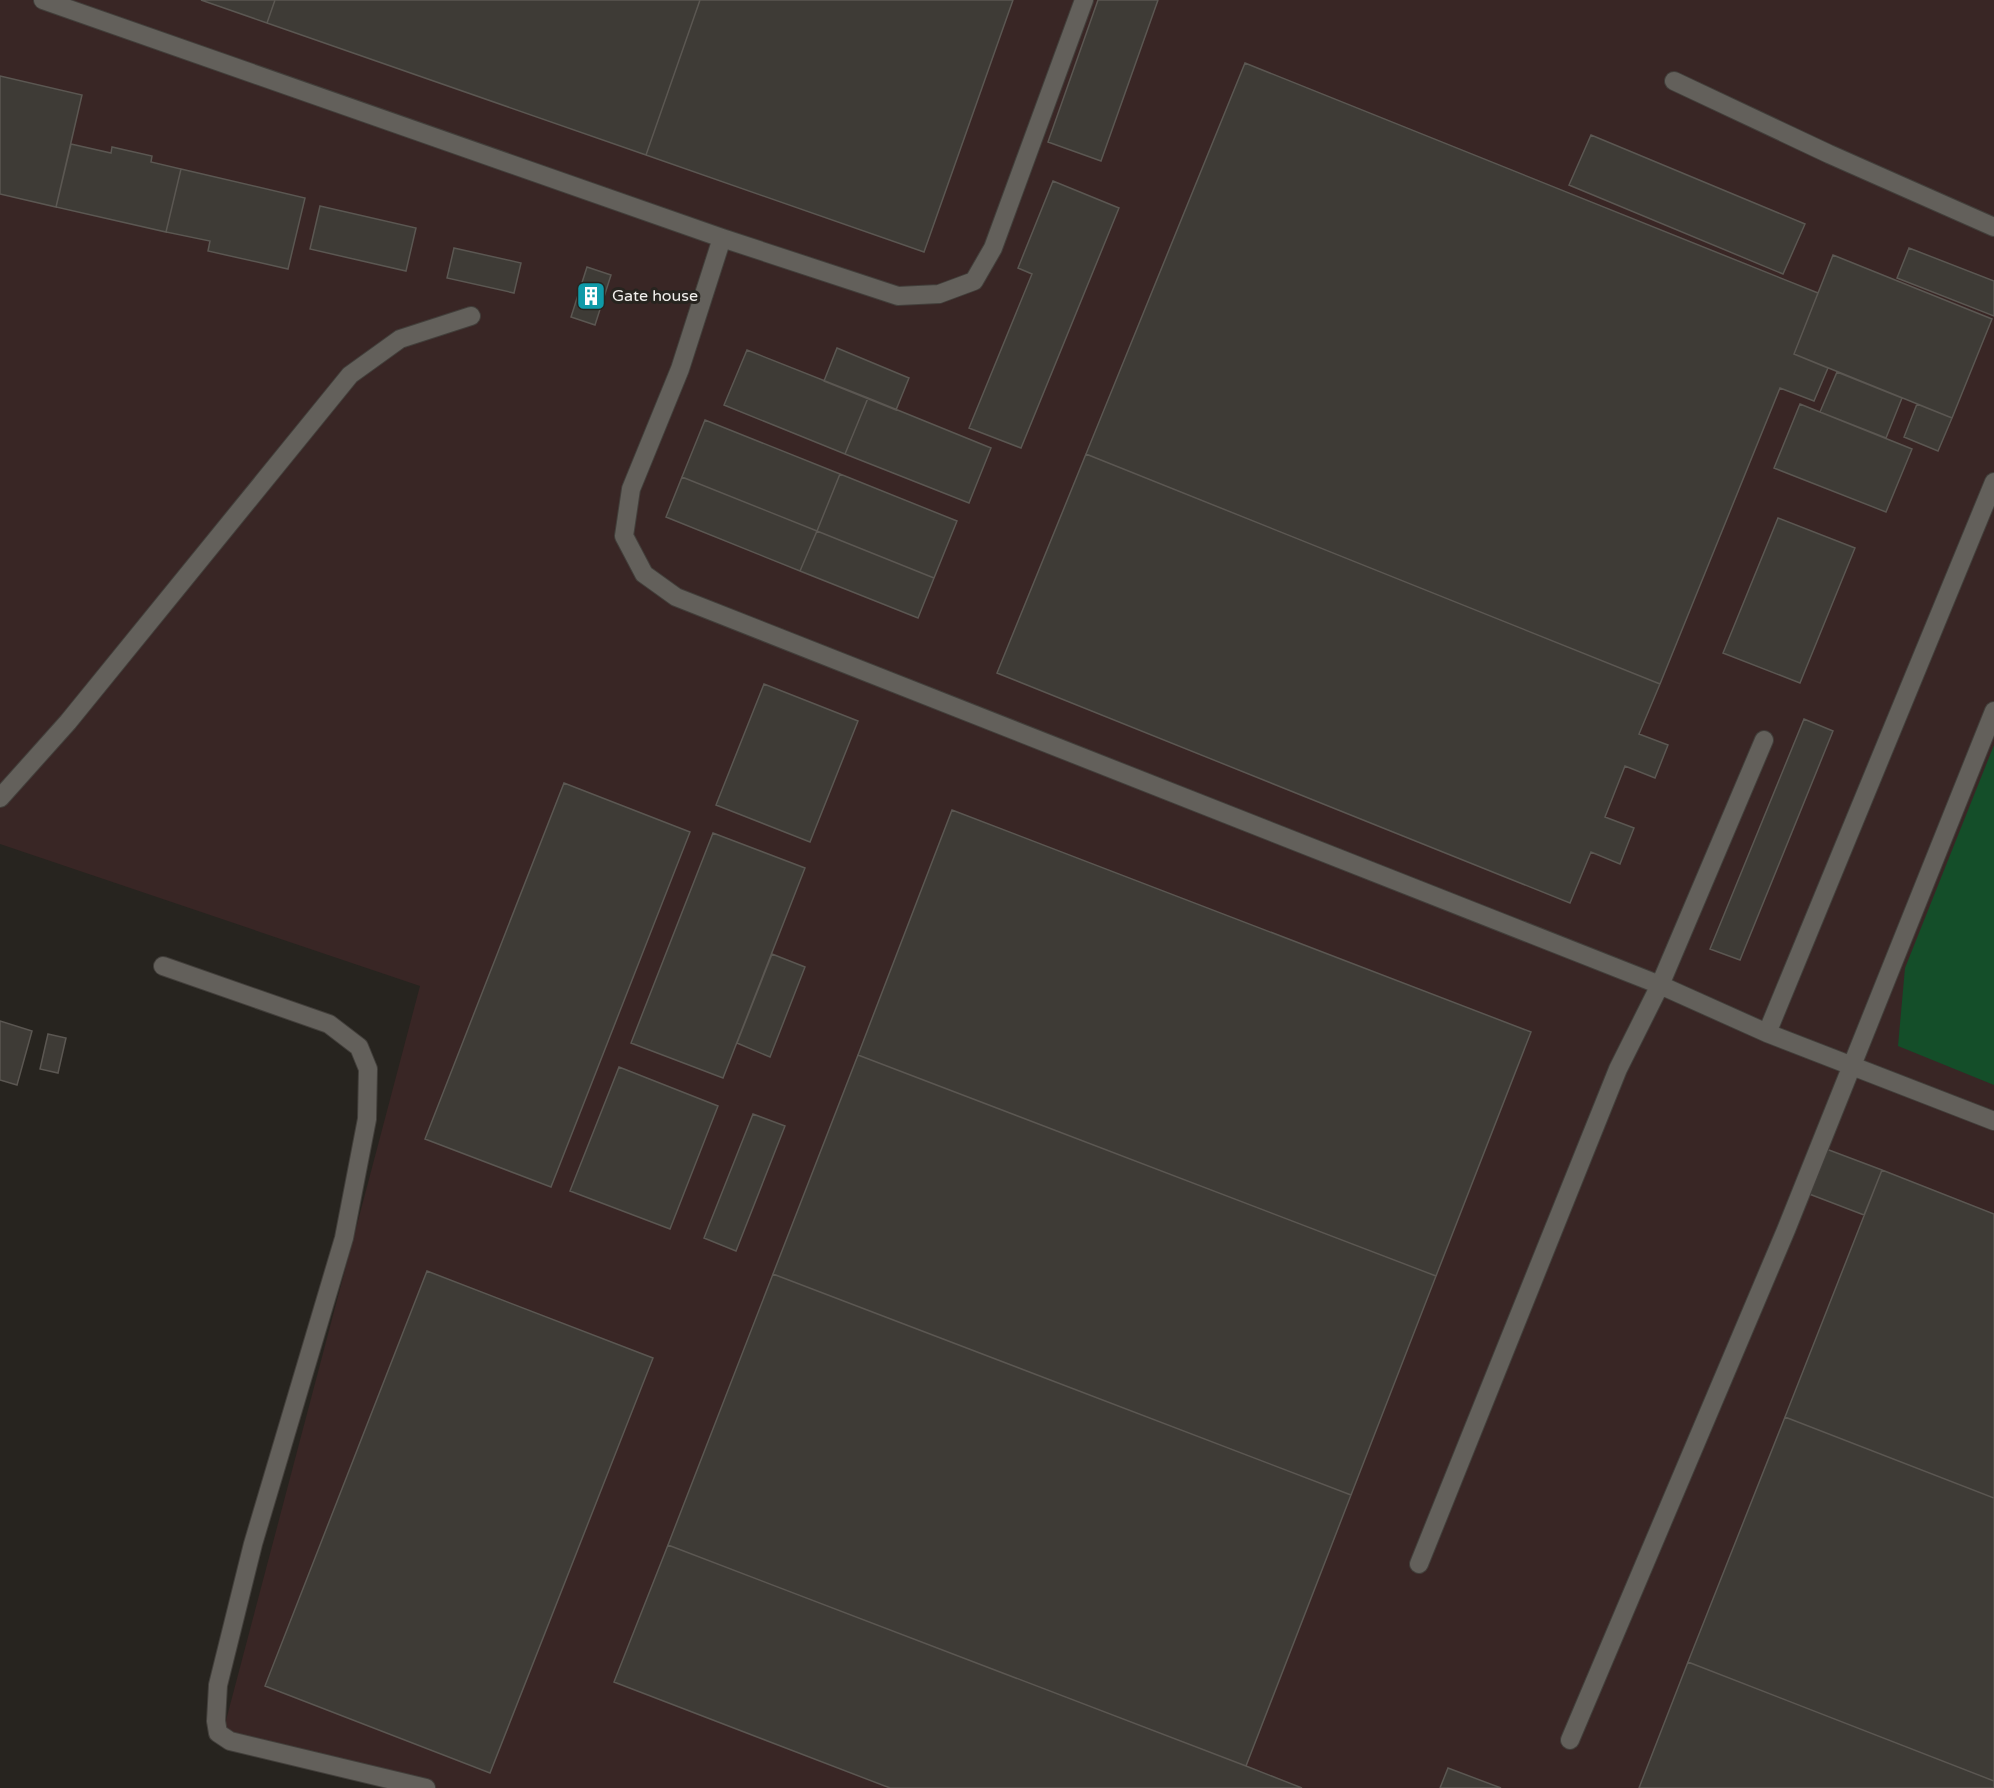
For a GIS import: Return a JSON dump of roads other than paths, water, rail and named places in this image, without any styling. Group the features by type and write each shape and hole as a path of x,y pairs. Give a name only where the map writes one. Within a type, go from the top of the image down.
{"lane":[{"path":"43,0 722,238 898,296 939,294 974,281 993,248 1084,0"},
{"path":"1674,81 1829,154 1994,227"},
{"path":"722,238 680,369 632,489 624,536 644,574 675,597 1660,985 1767,1034 1994,1121"},
{"path":"0,798 68,722 350,375 400,339 471,316"},
{"path":"1767,1034 1994,482"},
{"path":"1570,1740 1782,1241 1850,1064 1994,711"},
{"path":"1419,1564 1618,1069 1660,985 1764,740"},
{"path":"163,966 329,1024 359,1047 368,1069 367,1119 344,1238 253,1544 218,1685 216,1721 218,1733 230,1742 426,1788"}],"place":[{"name":"Gate house","path":"591,296"}]}
